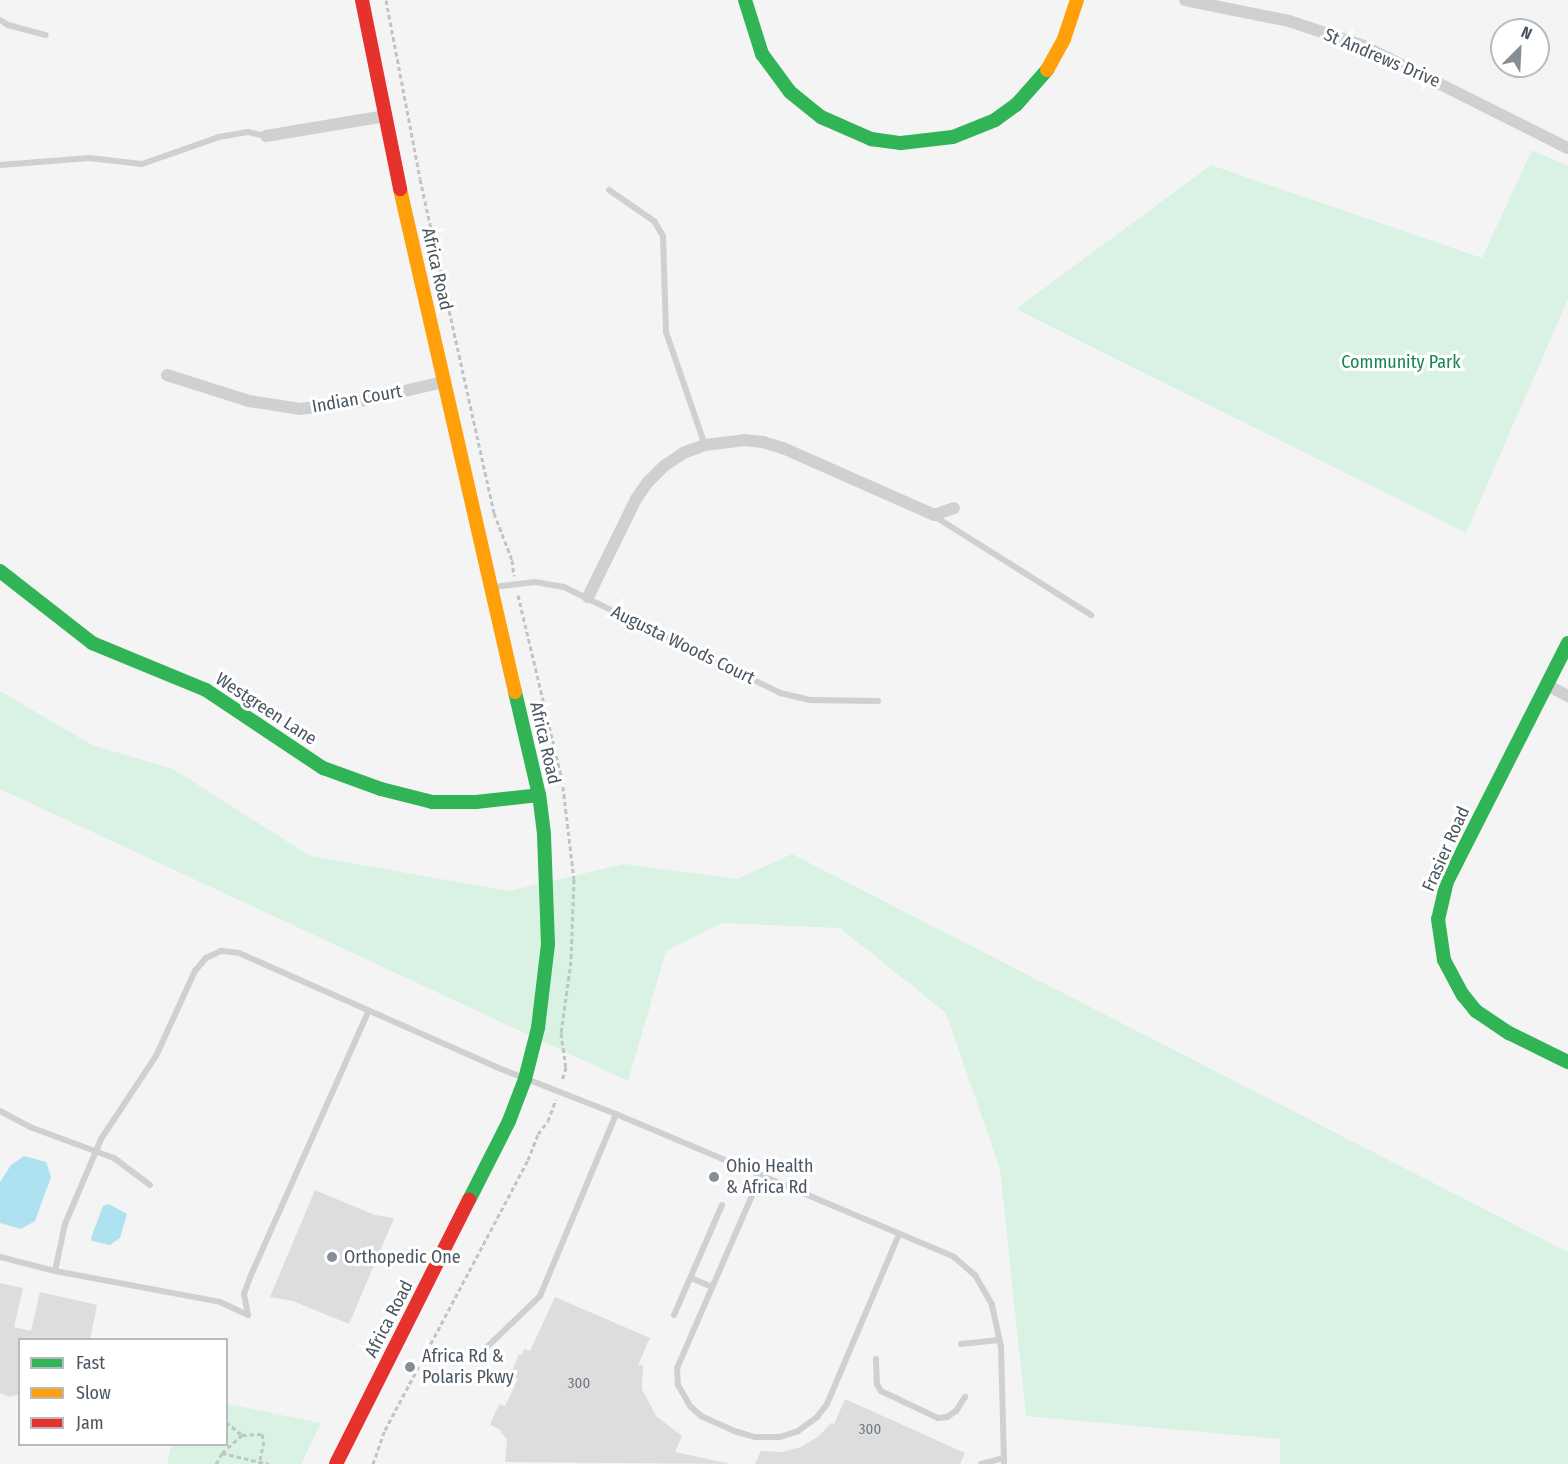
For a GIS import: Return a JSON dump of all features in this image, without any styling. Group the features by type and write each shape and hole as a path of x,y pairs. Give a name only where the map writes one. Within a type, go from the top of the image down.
{"street":[{"name":"Africa Road","path":"336,1464 509,1120 525,1079 538,1028 548,944 544,834 539,795 443,382 362,0"},
{"path":"745,0 762,54 790,92 816,114 846,130 872,138 901,143 927,142 953,137 995,120 1016,105 1049,68 1064,39 1077,0"},
{"name":"St Andrews Drive","path":"1185,0 1289,21 1364,46 1568,148"},
{"path":"266,136 385,116"},
{"name":"Indian Court","path":"167,375 241,399 300,409 357,402 443,382"},
{"path":"588,597 636,499 648,482 664,466 683,453 705,445 743,440 783,448 934,515 954,508"},
{"name":"Westgreen Lane","path":"0,571 93,643 206,690 323,768 381,789 432,802 476,802 539,795"},
{"name":"Frasier Road","path":"1568,643 1447,881 1438,919 1444,960 1462,995 1476,1011 1509,1033 1568,1062"},
{"path":"1547,685 1568,696"}],"lane":[{"path":"0,20 8,25 46,35"},
{"path":"0,165 89,158 142,164 219,136 248,132 266,136"},
{"path":"609,190 654,221 663,236 666,332 705,445"},
{"path":"934,515 1090,615"},
{"name":"Augusta Woods Court","path":"490,587 515,583 549,582 588,597 780,693 810,700 879,701"},
{"path":"55,1271 65,1224 101,1139 156,1056 195,971 206,958 220,951 239,953 368,1012 525,1079 616,1114 954,1257 975,1275 992,1305 999,1340 1004,1461 981,1464"},
{"path":"0,1257 55,1271 220,1302 248,1315 244,1294 251,1275 368,1012"},
{"path":"0,1111 30,1127 114,1158 150,1185"},
{"path":"486,1348 540,1296 616,1114"},
{"path":"761,1175 677,1368 678,1385 690,1406 701,1416 755,1437 780,1437 798,1431 817,1417 827,1404 899,1234"},
{"path":"674,1315 722,1205"},
{"path":"691,1278 712,1287"},
{"path":"961,1344 999,1340"},
{"path":"876,1359 877,1384 881,1391 938,1418 947,1417 956,1411 965,1397"}],"path":[{"path":"386,0 420,179"},
{"path":"373,1464 385,1430 528,1160 538,1134 552,1113"},
{"path":"228,1424 242,1435"},
{"path":"216,1464 222,1453 242,1435 258,1432 264,1437 260,1460"},
{"path":"222,1453 260,1460 269,1464"}],"green space":[{"name":"Community Park","path":"1532,150 1568,166 1568,299 1466,533 1016,309 1211,165 1482,258"},
{"path":"0,691 92,745 173,769 310,856 509,891 624,864 737,879 792,854 1568,1252 1568,1464 1280,1464 1280,1439 1026,1416 1000,1169 946,1013 840,928 722,923 666,951 628,1081 0,789"},
{"path":"228,1404 321,1423 301,1464 167,1464 171,1446 228,1446"}],"water":[{"path":"24,1156 46,1162 51,1177 35,1221 21,1229 0,1223 0,1182 11,1165"},
{"path":"109,1204 127,1214 120,1238 110,1245 92,1241 91,1238 103,1206"}],"building":[{"name":"Orthopedic One","path":"315,1190 375,1215 394,1218 349,1324 293,1301 270,1297"},
{"path":"0,1283 23,1288 14,1327 31,1331 40,1292 97,1305 90,1338 18,1338 18,1395 10,1397 0,1393"},
{"path":"555,1297 650,1338 638,1365 643,1365 642,1389 656,1416 682,1436 675,1452 731,1464 505,1462 507,1440 499,1429 490,1425 499,1404 505,1406 518,1379 510,1376 519,1354 522,1355 524,1349 530,1351"},
{"path":"845,1399 965,1453 960,1464 755,1464 761,1451 782,1452 801,1447 819,1436 831,1423 834,1424"}],"traffic: fast":[{"path":"745,0 762,54 790,92 821,117 871,139 901,143 953,137 995,120 1016,105 1047,70"},
{"path":"0,571 92,643 206,690 323,768 381,789 432,802 476,802 539,795"},
{"path":"1568,643 1447,881 1438,919 1444,960 1463,995 1476,1011 1509,1033 1568,1062"},
{"path":"469,1200 509,1121 525,1079 538,1028 548,944 544,834 539,795 515,692"}],"traffic: slow":[{"path":"1047,70 1064,39 1077,0"},
{"path":"400,189 515,692"}],"traffic: jam":[{"path":"362,0 400,189"},
{"path":"336,1464 469,1200"}],"place":[{"name":"Ohio Health & Africa Rd","path":"714,1177"},
{"name":"Orthopedic One","path":"332,1257"},
{"name":"Africa Rd & Polaris Pkwy","path":"410,1367"}]}
